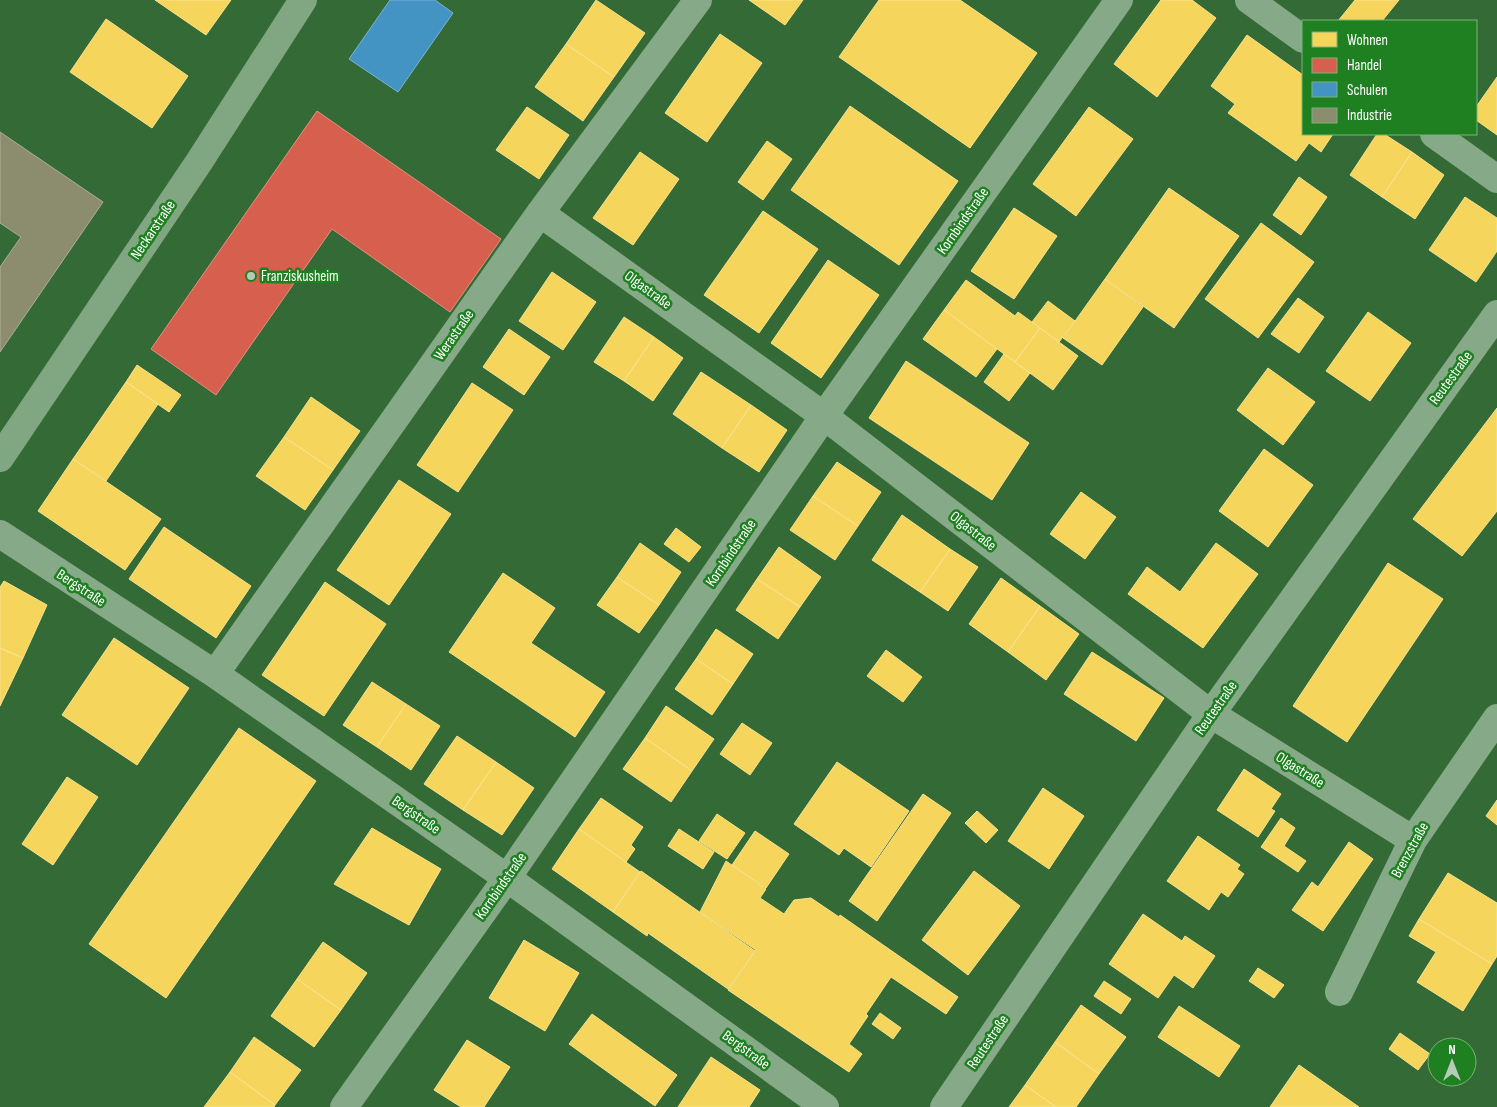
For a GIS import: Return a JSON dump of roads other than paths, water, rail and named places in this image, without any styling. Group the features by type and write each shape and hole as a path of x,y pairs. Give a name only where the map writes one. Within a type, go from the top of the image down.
{"main road":[{"name":"Neckarstraße","path":"0,458 199,162 303,0"}],"street":[{"name":"Werastraße","path":"215,674 540,213 698,0"},
{"name":"Kornbindstraße","path":"344,1107 507,878 824,416 1119,0"},
{"path":"1251,1 1302,38"},
{"path":"1435,135 1497,179"},
{"name":"Olgastraße","path":"540,213 824,416 1211,714 1413,840"},
{"name":"Reutestraße","path":"944,1107 1211,714 1497,314"},
{"name":"Bergstraße","path":"0,534 215,674 507,878 825,1107"},
{"name":"Brenzstraße","path":"1339,992 1413,840 1497,718"}],"place":[{"name":"Franziskusheim","path":"251,276"}]}
